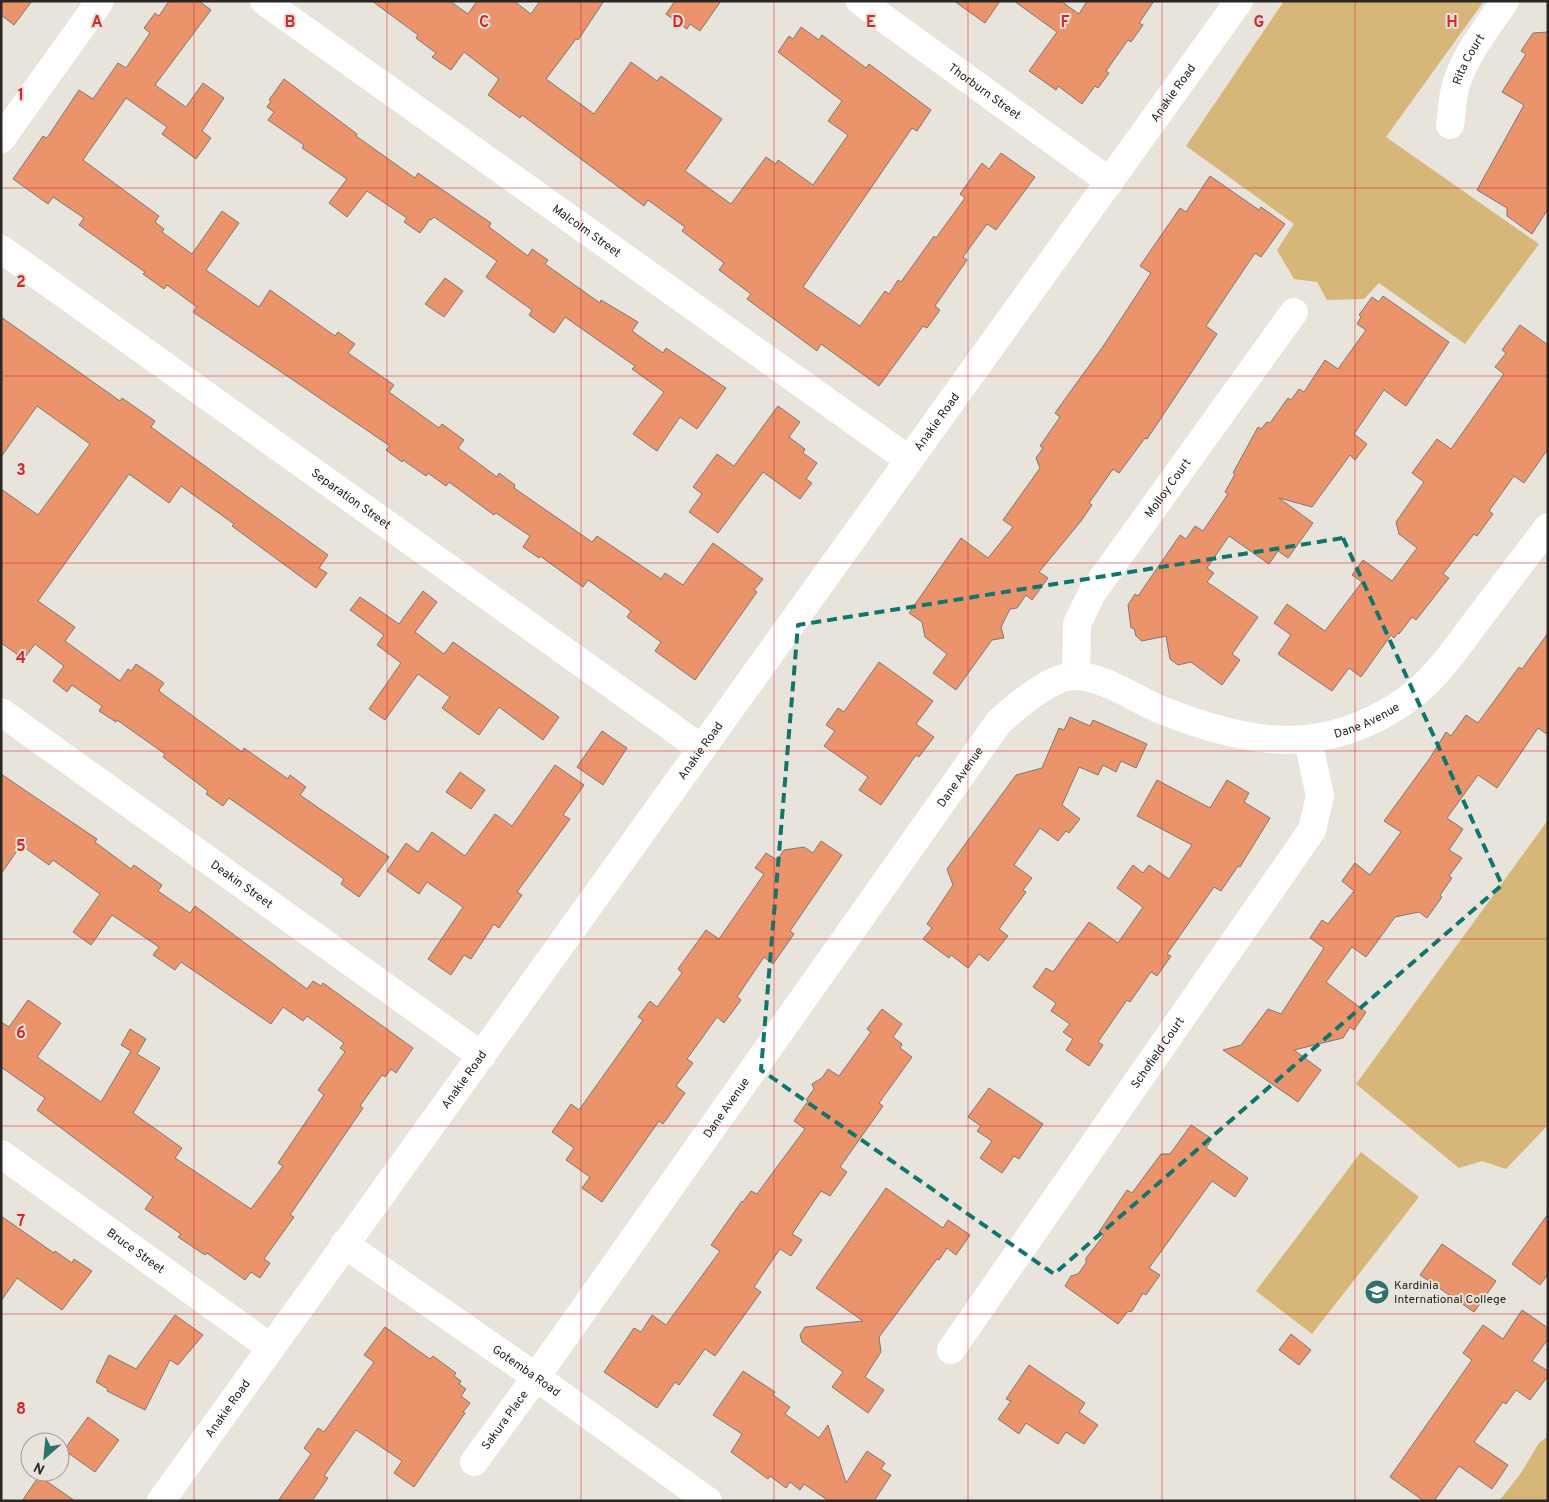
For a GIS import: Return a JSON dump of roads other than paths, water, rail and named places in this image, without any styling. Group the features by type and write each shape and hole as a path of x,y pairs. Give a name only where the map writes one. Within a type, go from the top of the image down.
{"street":[{"path":"1,139 100,1"},
{"name":"Malcolm Street","path":"264,1 910,460"},
{"name":"Thorburn Street","path":"860,1 1110,182"},
{"name":"Anakie Road","path":"161,1501 1239,1"},
{"name":"Rita Court","path":"1450,125 1454,92 1463,68 1471,51 1505,1"},
{"name":"Separation Street","path":"1,249 702,749"},
{"name":"Molloy Court","path":"1076,676 1077,624 1092,592 1294,312"},
{"name":"Dane Avenue","path":"536,1377 998,723 1020,702 1048,684 1076,676 1112,686 1164,711 1224,731 1266,740 1308,740 1333,736 1361,726 1405,701 1435,676 1548,526"},
{"name":"Deakin Street","path":"1,712 482,1056"},
{"name":"Schofield Court","path":"950,1350 1312,830 1320,796 1308,740"},
{"name":"Bruce Street","path":"1,1154 270,1347"},
{"name":"Gotemba Road","path":"344,1244 536,1377 708,1501"},
{"name":"Sakura Place","path":"474,1462 536,1377"}],"place":[{"name":"Kardinia International College","path":"1377,1292"}]}
